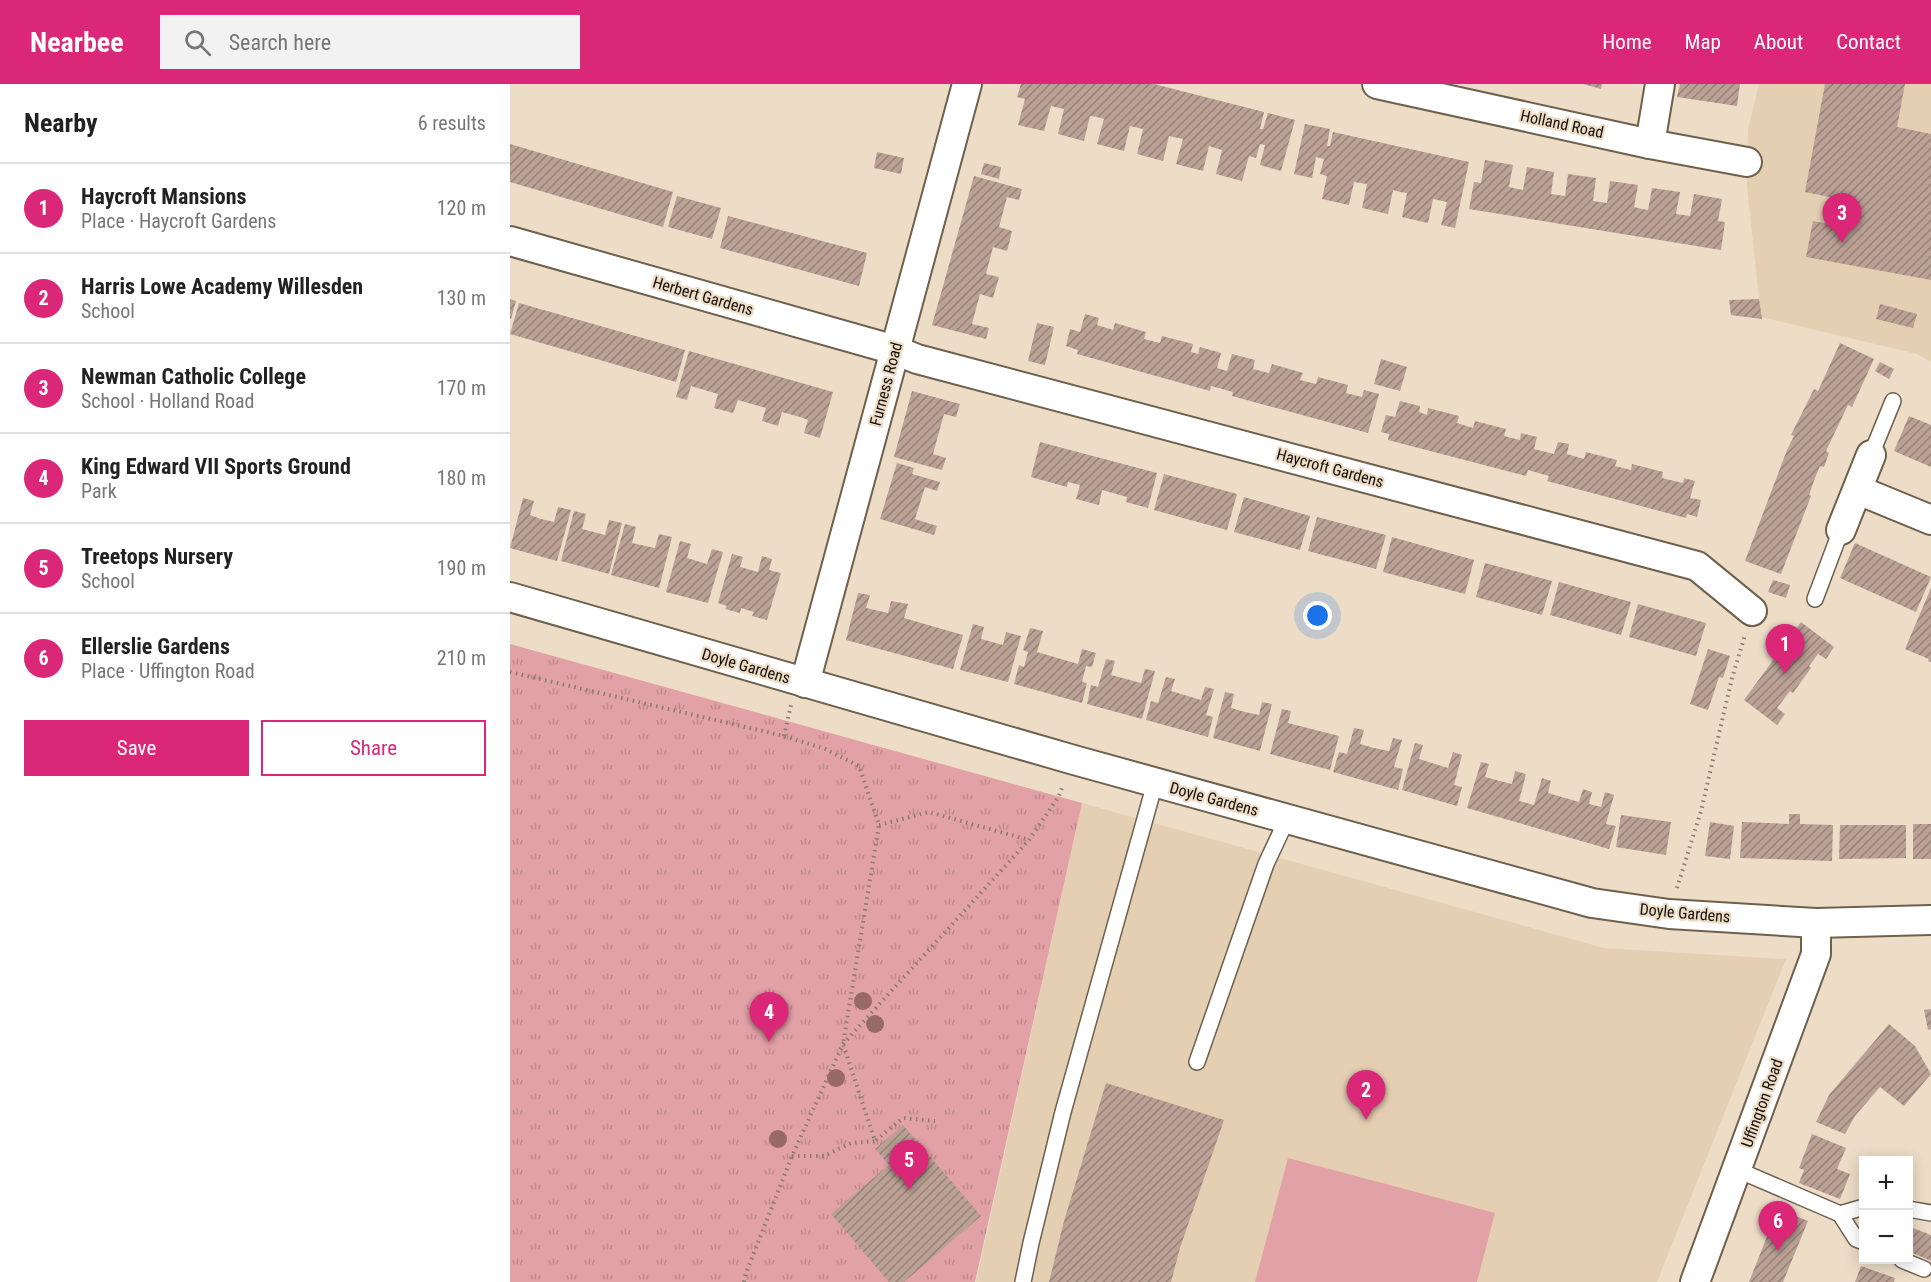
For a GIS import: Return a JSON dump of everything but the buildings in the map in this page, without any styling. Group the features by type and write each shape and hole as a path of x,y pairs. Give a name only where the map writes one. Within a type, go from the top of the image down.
{"street":[{"name":"Furness Road","path":"805,683 967,84"},
{"name":"Holland Road","path":"1377,84 1650,144 1747,162"},
{"path":"1650,144 1660,84"},
{"name":"Herbert Gardens","path":"510,241 895,351"},
{"name":"Haycroft Gardens","path":"895,351 917,359 1697,566 1752,611"},
{"path":"1841,530 1871,455"},
{"path":"1858,490 1931,520"},
{"name":"Doyle Gardens","path":"510,597 1155,783 1592,903 1669,914 1816,923 1931,920"},
{"name":"Uffington Road","path":"1695,1282 1816,954 1816,923"}],"lane":[{"path":"1871,455 1893,401"},
{"path":"1815,598 1841,530"},
{"path":"1023,1282 1072,1078 1155,783"},
{"path":"1197,1062 1266,864 1287,819"},
{"path":"1738,1170 1840,1214 1859,1240"},
{"path":"1840,1214 1859,1208"},
{"path":"1913,1210 1931,1213"},
{"path":"1912,1264 1924,1269"}],"path":[{"path":"1669,914 1701,811 1732,678 1752,611"},
{"path":"510,672 784,736 825,749 858,766 879,825 843,1044 792,1156 744,1282"},
{"path":"843,1044 1029,840 1059,796 1074,760"},
{"path":"879,825 929,812 1029,840"},
{"path":"843,1044 875,1141"},
{"path":"792,1156 824,1156 851,1143 875,1141 903,1118 935,1121"}],"shaded area":[{"path":"1759,84 1931,84 1931,362 1917,354 1761,317 1747,187 1748,129"},
{"path":"1082,803 1604,948 1786,959 1657,1282 976,1282"}],"green space":[{"path":"510,644 1082,803 975,1282 510,1282"},
{"path":"1288,1158 1495,1213 1477,1282 1255,1282"}],"place":[{"name":"Newman Catholic College","path":"1842,243"},
{"name":"Haycroft Mansions","path":"1785,674"},
{"name":"King Edward VII Sports Ground","path":"769,1042"},
{"name":"Harris Lowe Academy Willesden","path":"1366,1120"},
{"name":"Treetops Nursery","path":"909,1190"},
{"name":"Ellerslie Gardens","path":"1778,1251"}]}
